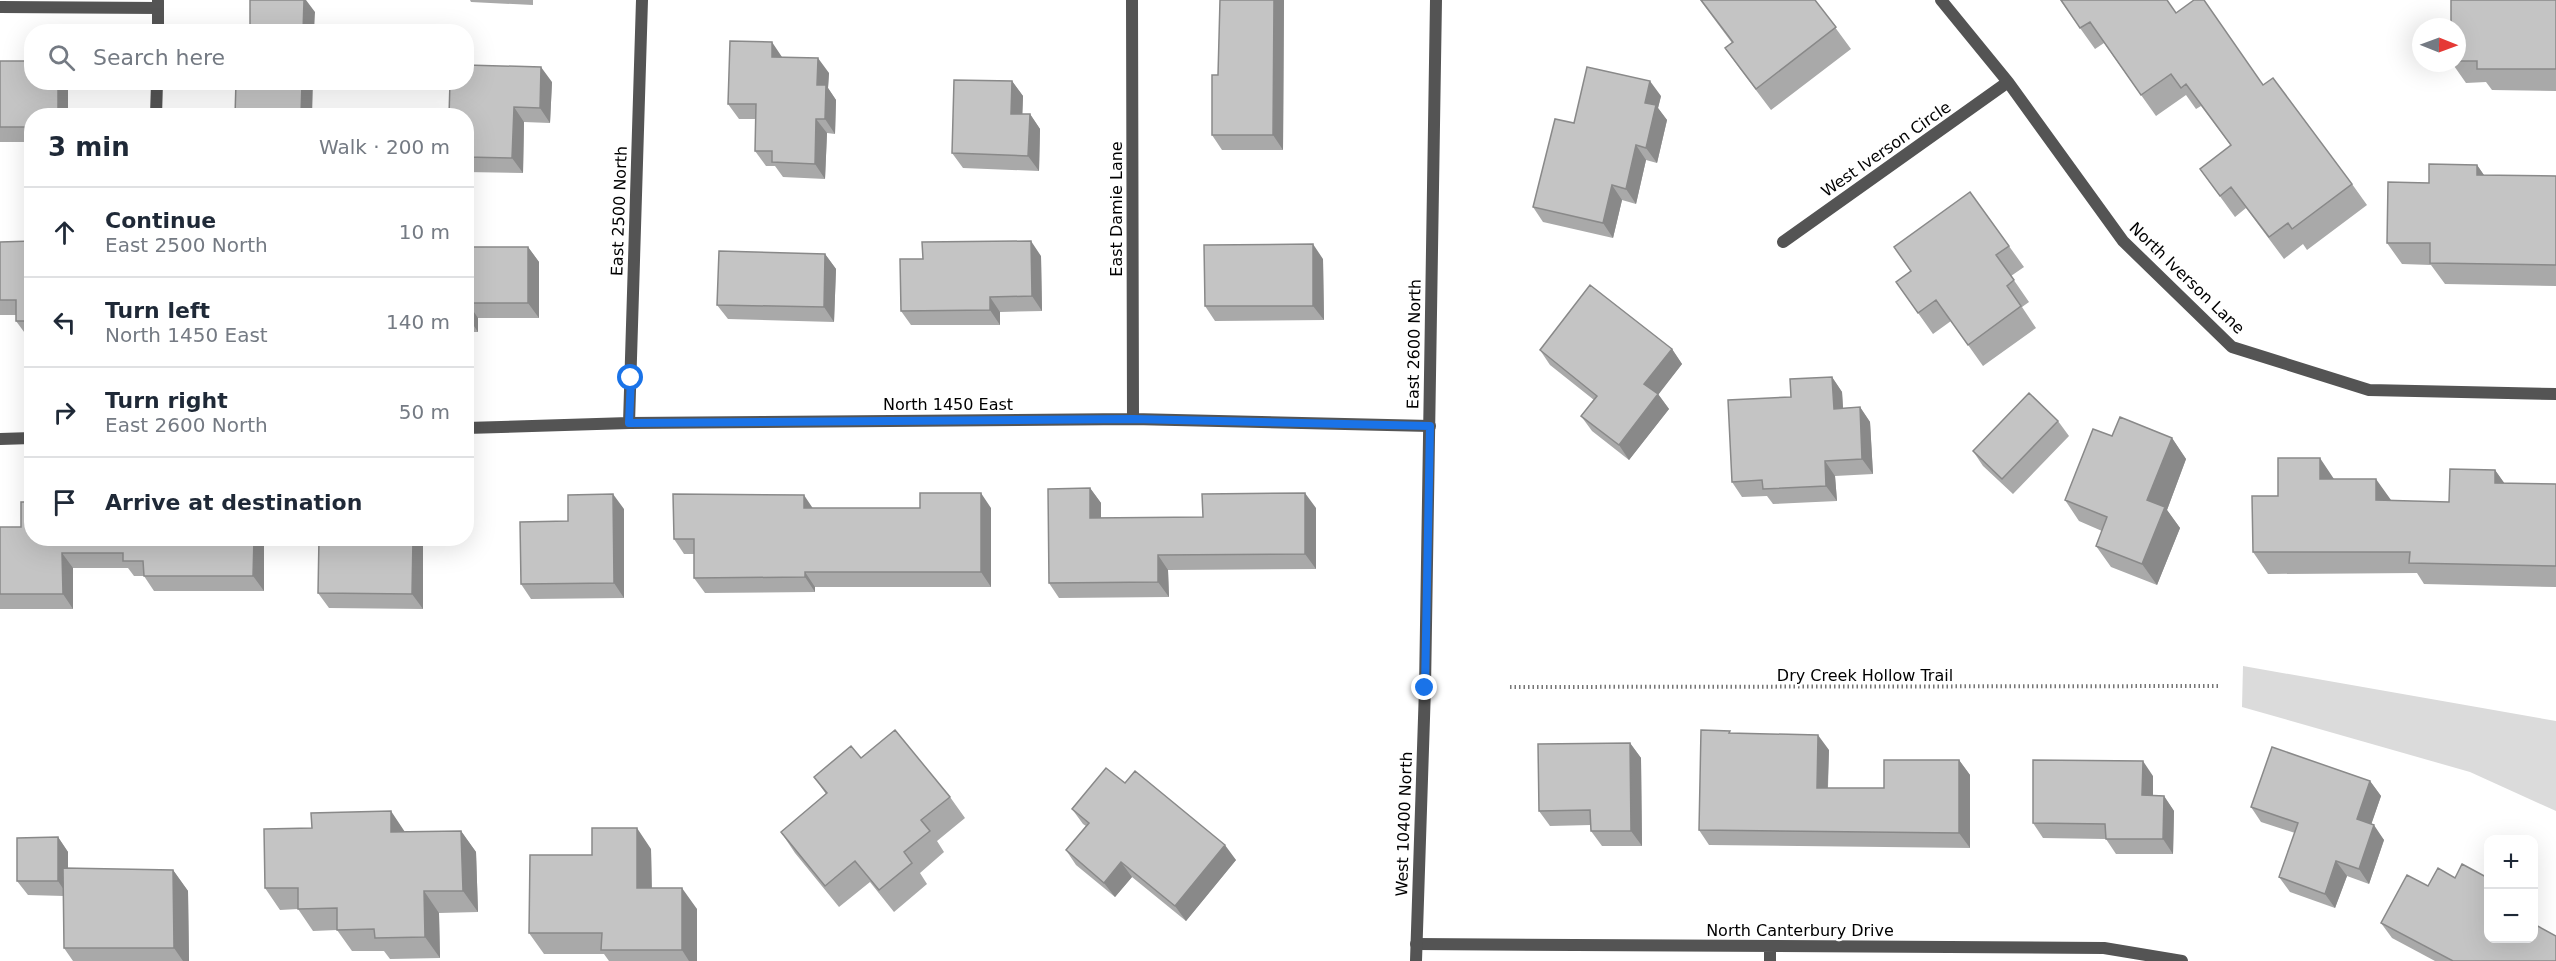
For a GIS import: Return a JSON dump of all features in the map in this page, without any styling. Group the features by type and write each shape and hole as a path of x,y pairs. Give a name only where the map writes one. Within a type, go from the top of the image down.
{"street":[{"name":"East 2500 North","path":"629,423 642,0"},
{"name":"East Damie Lane","path":"1132,0 1133,419"},
{"name":"East 2600 North","path":"1425,688 1436,0"},
{"name":"North Iverson Lane","path":"1941,0 2008,82 2122,241 2232,347 2369,390 2556,394"},
{"path":"0,8 158,4 158,24"},
{"name":"West Iverson Circle","path":"1783,242 2008,82"},
{"path":"156,108 157,90"},
{"name":"North 1450 East","path":"474,428 629,423 1133,419 1430,426"},
{"path":"0,439 24,438"},
{"name":"West 10400 North","path":"1416,961 1425,688"},
{"name":"North Canterbury Drive","path":"1416,944 2104,948 2182,961"},
{"path":"1770,946 1770,961"}],"path":[{"name":"Dry Creek Hollow Trail","path":"1509,687 2221,686"}],"shaded area":[{"path":"2243,666 2556,721 2556,811 2470,772 2242,707"}],"building":[{"path":"250,0 304,0 303,24 250,24"},
{"path":"1220,0 1274,0 1273,135 1212,135 1212,75 1218,75"},
{"path":"1701,0 1815,0 1836,27 1756,89 1725,48 1733,42"},
{"path":"2061,0 2167,0 2176,13 2194,0 2204,0 2263,85 2273,78 2352,184 2292,229 2288,223 2269,237 2231,187 2220,196 2200,169 2231,145 2186,84 2181,88 2171,74 2141,95 2090,22 2080,28"},
{"path":"2451,0 2556,0 2556,69 2477,69 2477,61 2466,61 2466,18 2451,18"},
{"path":"730,41 772,42 772,57 818,58 817,85 826,85 825,119 816,119 815,164 772,162 772,151 755,151 756,104 728,104"},
{"path":"0,61 24,61 24,90 58,90 58,108 24,108 24,127 0,127"},
{"path":"474,65 541,67 540,108 514,107 512,158 474,157 474,108 449,108 450,90 474,90"},
{"path":"1587,67 1650,81 1645,103 1656,105 1646,148 1636,145 1626,189 1612,185 1603,223 1533,207 1555,119 1574,123"},
{"path":"954,80 1012,81 1011,114 1030,114 1028,156 952,153"},
{"path":"236,90 302,90 301,108 235,108"},
{"path":"2429,164 2477,165 2477,175 2556,176 2556,265 2430,263 2430,243 2387,243 2388,182 2429,183"},
{"path":"1970,192 2009,246 1996,255 2014,280 2007,286 2021,306 1968,345 1936,300 1918,313 1896,282 1911,271 1894,247"},
{"path":"24,241 24,321 16,321 16,300 0,300 0,242"},
{"path":"1031,241 1032,296 990,297 990,310 901,311 900,259 923,259 922,242"},
{"path":"1313,244 1313,306 1205,306 1204,245"},
{"path":"474,247 528,247 528,303 474,303"},
{"path":"719,251 825,254 824,307 717,305"},
{"path":"1590,285 1672,349 1644,384 1658,394 1619,445 1581,416 1597,396 1540,350"},
{"path":"1832,377 1834,409 1860,407 1862,459 1825,461 1826,486 1763,489 1762,480 1732,482 1728,400 1791,397 1790,379"},
{"path":"2029,393 2058,421 2002,479 1973,451"},
{"path":"2120,417 2172,438 2147,500 2165,507 2142,564 2096,546 2107,517 2065,500 2093,429 2112,436"},
{"path":"2278,458 2320,458 2320,479 2376,479 2376,500 2449,502 2450,469 2495,470 2495,483 2556,484 2556,566 2409,563 2410,552 2253,552 2252,496 2278,496"},
{"path":"1090,488 1090,518 1203,517 1202,494 1305,493 1305,554 1158,555 1158,582 1049,583 1048,489"},
{"path":"920,493 981,493 981,572 805,572 805,577 694,578 694,539 674,539 673,494 804,495 804,508 920,508"},
{"path":"613,494 614,583 521,584 520,522 568,521 568,495"},
{"path":"21,502 24,502 24,546 254,546 253,576 144,576 143,561 123,561 123,553 62,553 63,594 0,594 0,527 21,527"},
{"path":"319,546 413,546 412,594 318,593"},
{"path":"895,730 950,797 921,820 930,831 904,852 912,863 879,890 855,861 825,886 781,832 827,793 814,777 851,746 861,758"},
{"path":"1701,730 1730,731 1729,733 1818,735 1817,788 1884,788 1884,760 1959,760 1959,833 1699,830"},
{"path":"1630,743 1631,831 1591,831 1590,810 1539,811 1538,744"},
{"path":"2272,747 2370,781 2357,819 2374,825 2359,869 2336,861 2325,894 2279,877 2298,823 2251,807"},
{"path":"2033,760 2143,761 2142,795 2164,796 2163,839 2106,839 2105,824 2033,823"},
{"path":"1106,768 1125,783 1135,771 1225,845 1175,906 1121,862 1104,883 1066,850 1089,823 1072,809"},
{"path":"391,811 391,832 461,831 463,891 424,891 425,937 375,938 374,929 337,930 337,908 298,909 298,888 265,888 264,829 312,828 311,813"},
{"path":"592,828 637,828 637,888 682,888 682,950 601,950 602,933 529,933 530,855 592,855"},
{"path":"58,837 58,881 17,881 17,838"},
{"path":"2462,864 2484,876 2484,943 2538,943 2538,926 2556,936 2556,961 2453,961 2381,923 2407,875 2428,886 2438,868 2455,878"},
{"path":"63,868 173,870 174,948 64,948"}],"route":[{"path":"631,378 629,423 1133,419 1430,426 1425,688"}]}
